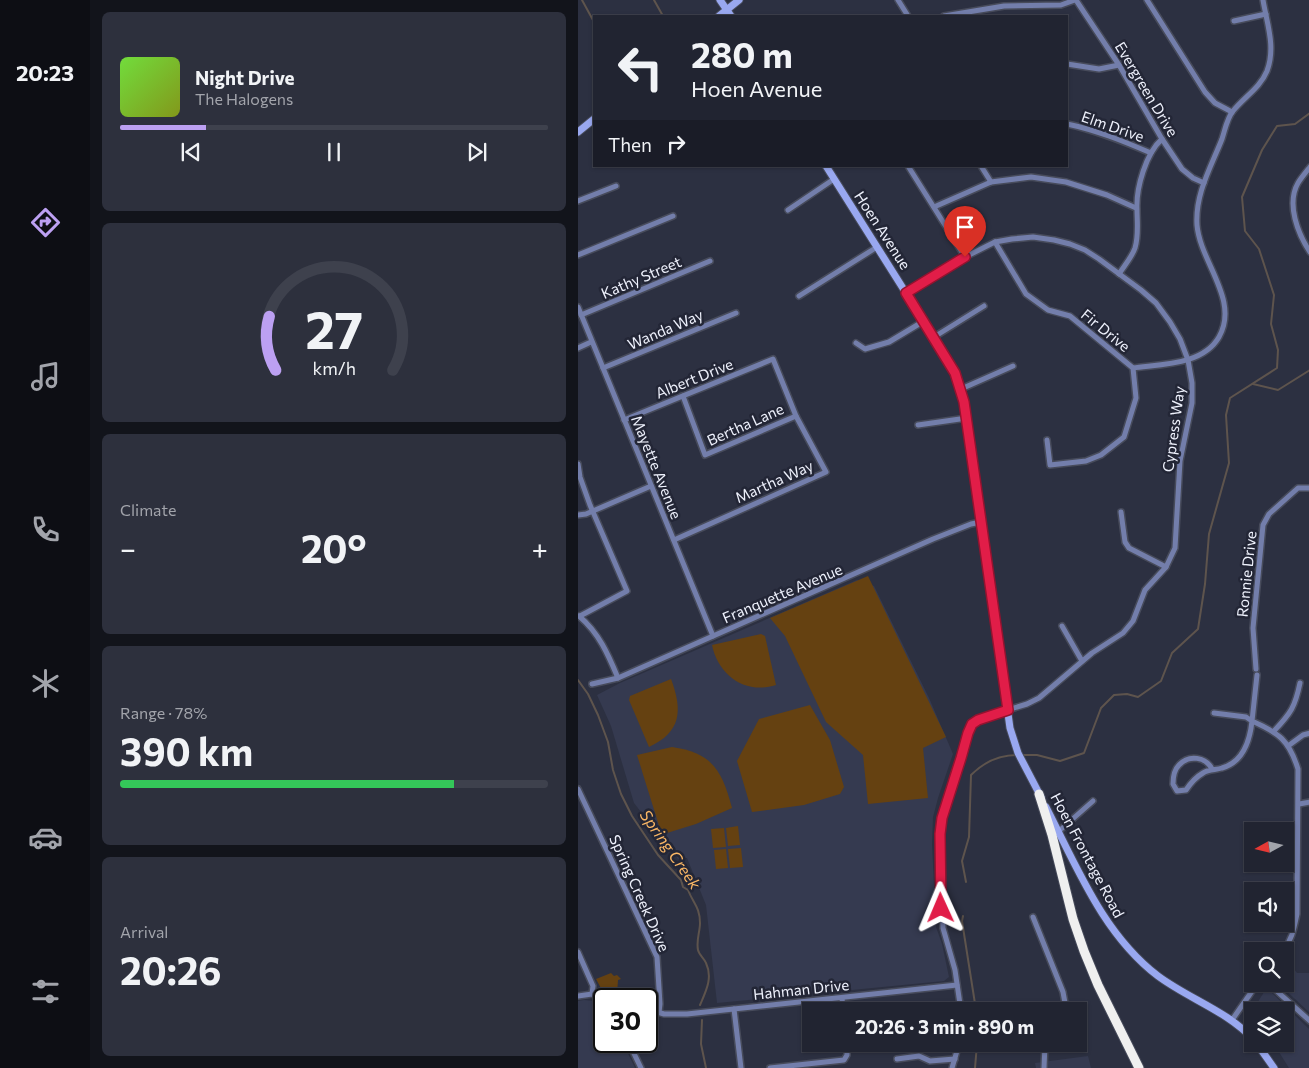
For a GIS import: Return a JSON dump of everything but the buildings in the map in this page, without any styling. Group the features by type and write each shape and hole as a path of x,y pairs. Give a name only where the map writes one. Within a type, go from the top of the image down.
{"highway":[{"path":"1039,794 1054,841 1080,941 1098,985 1139,1068"}],"street":[{"path":"720,0 729,13 739,0"},
{"path":"898,0 907,15"},
{"path":"950,15 1004,6 1061,5 1075,0"},
{"name":"Evergreen Drive","path":"1075,0 1119,65 1182,169 1193,178 1204,183"},
{"path":"1147,0 1205,92 1215,103 1232,112"},
{"path":"1134,368 1188,360 1201,355 1219,336 1224,323 1223,299 1200,241 1197,210 1204,183 1232,112 1256,88 1267,70 1272,40 1263,0"},
{"path":"1234,21 1266,14"},
{"path":"1068,64 1099,69 1119,65"},
{"path":"578,132 593,120"},
{"name":"Elm Drive","path":"1068,124 1118,138 1151,153"},
{"path":"1119,274 1134,248 1138,226 1136,208 1140,182 1155,145 1162,138"},
{"name":"Hoen Avenue","path":"827,167 924,321 955,373 961,389 967,418 1008,710"},
{"path":"909,167 965,257"},
{"path":"982,167 990,182"},
{"path":"1310,167 1297,184 1293,211 1304,244 1310,252"},
{"path":"934,207 990,182 1031,177 1066,182 1106,195 1136,208"},
{"path":"788,210 834,179"},
{"path":"578,201 616,186"},
{"path":"578,255 673,216"},
{"name":"Cypress Way","path":"906,293 965,257 995,242 1027,237 1062,242 1092,254 1146,294 1166,316 1180,338 1188,360 1192,377 1192,403 1181,453 1175,548 1166,567 1145,590 1136,616 1126,630 1082,661 1034,701 1008,710"},
{"name":"Fir Drive","path":"995,242 1026,294 1048,310 1070,316 1134,368 1136,398 1124,437 1101,455 1086,460 1050,465 1047,440"},
{"path":"799,296 876,247"},
{"name":"Kathy Street","path":"581,315 710,261"},
{"path":"934,338 984,306"},
{"name":"Mayette Avenue","path":"578,307 713,636"},
{"name":"Wanda Way","path":"603,368 736,313"},
{"path":"856,343 865,349 888,342 924,321"},
{"path":"578,348 591,342"},
{"name":"Albert Drive","path":"624,420 773,360"},
{"name":"Bertha Lane","path":"683,396 705,455 796,416 773,360"},
{"path":"961,389 1013,366"},
{"name":"Martha Way","path":"674,540 826,472 796,416"},
{"path":"918,425 967,418"},
{"path":"578,464 580,477 593,511 627,591 579,616 602,642 618,678"},
{"path":"578,515 586,514 651,486"},
{"name":"Ronnie Drive","path":"1212,769 1220,769 1237,761 1251,731 1257,672 1253,628 1263,525 1269,514 1298,488 1310,488"},
{"path":"1121,512 1125,542 1129,548 1166,567"},
{"name":"Franquette Avenue","path":"592,684 618,678 933,539 981,522"},
{"path":"1062,626 1082,661"},
{"path":"1274,731 1291,713 1296,703 1300,683"},
{"path":"960,1002 942,925 940,848 942,818 970,727 981,718 1008,710"},
{"name":"Hoen Frontage Road","path":"1008,710 1014,742 1024,764 1102,914 1124,945 1165,981 1232,1020 1244,1031"},
{"path":"1214,713 1246,717 1274,731 1288,746 1298,769 1297,914 1289,942"},
{"path":"1288,746 1303,735 1310,733"},
{"path":"1203,758 1212,769 1204,772 1184,791 1177,791 1173,784 1177,767 1184,761 1203,758"},
{"name":"Spring Creek Drive","path":"578,789 657,957 659,1012"},
{"path":"1059,831 1093,801"},
{"path":"1299,804 1310,802"},
{"path":"1033,917 1063,992 1064,1002"},
{"path":"578,952 593,986 592,994 578,996"},
{"name":"Hahman Drive","path":"659,1012 675,1015 687,1014 957,985"},
{"path":"1232,1020 1251,992"},
{"path":"1278,992 1310,1021"},
{"path":"842,998 842,1002"},
{"path":"734,1009 741,1068"},
{"path":"770,1068 844,1060 848,1055 848,1052"},
{"path":"952,1068 957,1052"},
{"path":"1044,1068 1045,1052"},
{"path":"1263,1052 1274,1068"},
{"path":"634,1053 642,1068"},
{"path":"897,1059 919,1056 930,1061 955,1058"}],"shaded area":[{"path":"868,576 946,737 923,748 928,798 868,804 863,755 826,722 785,636 770,618"},
{"path":"857,580 874,586 929,698 953,754 933,817 932,844 936,927 942,944 949,977 944,981 717,1003 706,905 687,858 678,859 634,803 611,726 597,695 620,683"},
{"path":"761,634 765,636 776,685 754,687 744,685 735,680 720,665 712,645"},
{"path":"671,679 677,701 678,711 676,719 668,735 649,747 629,700 630,696"},
{"path":"810,705 830,740 844,787 840,794 804,805 752,812 737,761 759,719"},
{"path":"672,747 697,754 714,766 724,784 732,808 696,824 667,833 660,829 637,755"},
{"path":"738,826 740,845 728,846 726,828"},
{"path":"724,828 726,847 713,848 711,829"},
{"path":"741,848 743,867 730,868 728,849"},
{"path":"726,849 728,868 716,869 714,850"},
{"path":"1294,969 1297,973 1309,973 1309,1012 1288,992 1294,992"},
{"path":"611,973 621,979 618,980 617,988 601,988 596,979"},
{"path":"1264,992 1271,992 1281,1002 1258,1002"},
{"path":"578,1001 593,1001 593,1053 628,1053 635,1068 578,1068"},
{"path":"1294,1014 1309,1029 1309,1068 1289,1068 1279,1052 1294,1052"},
{"path":"1088,1056 1091,1068 1036,1068 1035,1063"}],"waterway":[{"path":"582,0 593,20"},
{"path":"654,0 662,15"},
{"path":"1022,755 1037,755 1060,761 1084,753 1101,708 1114,695 1127,694 1138,697 1161,681 1172,653 1198,629 1205,584 1209,534 1229,463 1226,415 1230,398 1277,368 1278,350 1271,324 1274,295 1259,249 1245,231 1242,197 1262,150 1277,126 1295,124 1310,113"},
{"path":"1253,384 1278,390 1310,370"},
{"name":"Spring Creek","path":"578,680 588,694 598,715 608,742 613,770 621,794 632,816 658,855 681,880 683,887 688,890 698,909 700,918 698,950 706,963 709,974 708,984 700,1005"},
{"path":"966,882 962,861 969,837 971,775 981,766 992,760 1004,756 1017,755"},
{"path":"963,916 962,921 975,1002"},
{"name":"Spring Creek","path":"702,1020 701,1044 706,1068"},
{"path":"975,1068 976,1052"}],"route":[{"path":"941,908 940,834 942,818 969,730 972,724 984,716 1008,710 967,418 961,389 945,355 906,293 965,257"}]}
